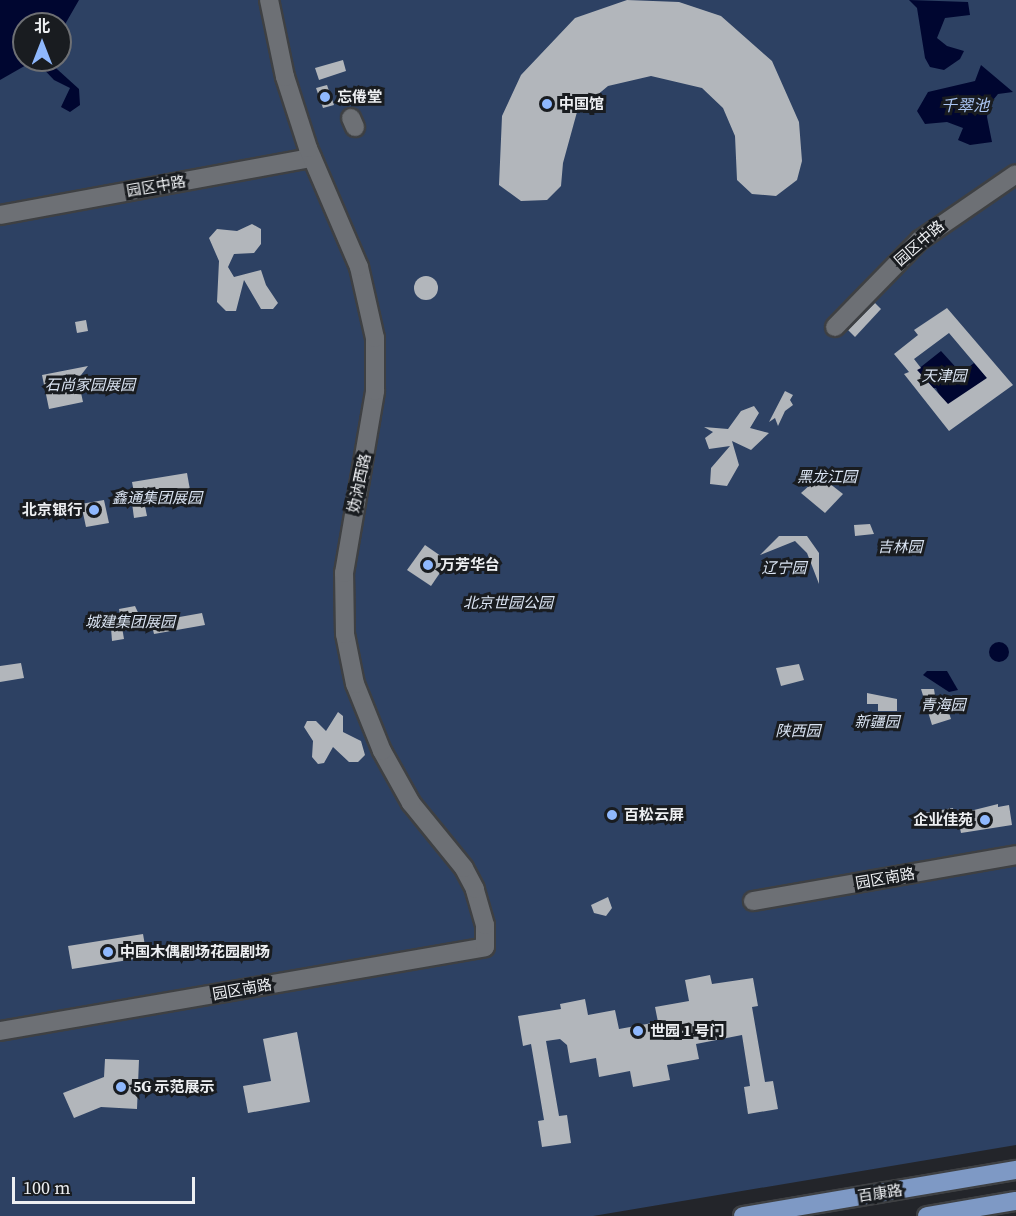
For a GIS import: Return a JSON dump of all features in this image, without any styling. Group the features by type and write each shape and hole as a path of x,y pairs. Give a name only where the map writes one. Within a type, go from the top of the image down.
{"main road":[{"name":"百康路","path":"743,1216 1016,1170"},
{"path":"927,1216 1016,1201"}],"street":[{"name":"妫汭西路","path":"269,0 285,77 312,158 358,267 375,338 375,391 344,573 345,634 355,684 382,751 411,803 470,878 483,915 485,947"},
{"name":"园区中路","path":"0,215 312,158"},
{"name":"园区中路","path":"835,327 920,240 1016,174"},
{"name":"园区南路","path":"753,901 1016,855"},
{"name":"园区南路","path":"0,1031 485,947"}],"green space":[{"name":"北京世园公园","path":"0,0 1016,0 1016,1145 593,1216 0,1216"}],"water":[{"path":"0,0 79,0 72,12 12,12 12,72 14,72 0,80"},
{"path":"909,0 968,2 970,15 945,18 937,38 947,46 964,51 960,59 944,70 930,67 925,58 917,8"},
{"name":"千翠池","path":"981,65 1013,92 998,94 989,105 987,117 992,142 970,145 958,140 963,128 947,122 925,124 917,111 928,92 975,81"},
{"path":"46,72 60,72 79,89 80,105 70,112 61,107 70,88 54,80"},
{"path":"941,351 961,373 974,363 987,378 945,407 936,388 931,388 917,370"},
{"path":"999,642 1006,645 1009,652 1006,659 999,662 992,659 989,652 992,645"},
{"path":"927,671 947,671 958,690 949,692 923,675"}],"building":[{"name":"中国馆","path":"627,0 679,2 721,16 772,61 799,122 802,161 797,180 776,196 752,194 737,180 735,136 723,108 702,88 651,76 608,86 577,112 563,163 561,186 547,200 521,201 499,185 502,116 521,75 575,18"},
{"path":"343,60 346,71 319,80 315,68"},
{"path":"327,85 334,105 323,108 316,88"},
{"path":"252,224 261,229 261,244 254,253 234,254 228,267 234,277 261,270 266,285 278,303 273,309 261,309 244,280 236,311 226,311 217,302 219,261 209,238 217,229 237,231"},
{"path":"426,276 431,277 437,283 437,293 431,299 426,300 421,299 415,293 414,288 415,283 421,277"},
{"path":"875,303 881,309 855,337 848,330"},
{"path":"947,308 1013,385 949,431 904,374 909,372 894,354 918,335 914,330","holes":["949,333 987,378 948,404 917,370 921,368 914,359"]},
{"path":"86,320 88,331 77,333 75,322"},
{"path":"88,366 78,379 83,402 49,409 42,375"},
{"path":"785,391 793,395 790,400 793,405 785,411 778,426 775,418 769,422"},
{"path":"754,406 759,413 750,428 769,433 751,450 732,441 739,465 727,486 710,484 711,468 730,446 709,449 705,438 713,432 704,427 728,429 741,411"},
{"path":"187,473 190,490 135,498 132,482"},
{"path":"820,476 843,494 825,513 801,493"},
{"name":"北京银行","path":"104,500 109,523 86,527 81,504"},
{"path":"144,501 147,516 134,518 132,503"},
{"path":"870,524 874,534 855,536 854,525"},
{"path":"779,536 807,536 819,553 819,584 807,553 795,541 760,555"},
{"name":"万芳华台","path":"425,545 448,561 431,586 407,570"},
{"path":"135,606 142,621 122,625 119,609"},
{"path":"202,613 205,625 154,634 151,622"},
{"path":"122,627 124,639 112,641 111,628"},
{"path":"21,663 24,678 0,682 0,666"},
{"path":"799,664 804,680 781,686 776,668"},
{"path":"921,689 934,689 937,709 947,707 951,719 932,725"},
{"path":"867,693 897,699 897,711 878,711 878,704 867,704"},
{"path":"338,712 343,716 343,732 361,741 365,755 358,762 349,762 333,747 324,763 318,764 312,757 313,741 304,727 307,721 316,721 326,731"},
{"path":"998,804 998,807 1009,805 1012,825 961,833 959,824 915,828 913,815 953,808 954,815"},
{"path":"608,897 612,908 606,916 594,913 591,905"},
{"name":"中国木偶剧场花园剧场","path":"143,934 147,957 72,969 68,946"},
{"path":"710,975 712,984 753,978 758,1006 752,1007 765,1082 773,1081 778,1109 748,1114 744,1087 750,1086 742,1035 696,1044 699,1059 667,1065 670,1080 633,1087 630,1071 599,1077 596,1058 570,1063 567,1045 560,1039 546,1041 559,1116 567,1115 571,1143 542,1147 538,1121 544,1120 531,1044 523,1046 518,1016 561,1009 560,1004 585,999 588,1015 615,1010 619,1029 658,1022 655,1007 689,1001 685,980"},
{"path":"297,1032 310,1102 248,1113 243,1086 271,1081 263,1039"},
{"name":"5G 示范展示","path":"105,1059 139,1060 137,1109 101,1107 74,1118 63,1093 104,1077"}],"place":[{"name":"忘倦堂","path":"325,97"},
{"name":"中国馆","path":"547,104"},
{"name":"北京银行","path":"94,510"},
{"name":"万芳华台","path":"428,565"},
{"name":"百松云屏","path":"612,815"},
{"name":"企业佳苑","path":"985,820"},
{"name":"中国木偶剧场花园剧场","path":"108,952"},
{"name":"世园 1 号门","path":"638,1031"},
{"name":"5G 示范展示","path":"121,1087"}],"park label":[{"name":"天津园","path":"944,376"},
{"name":"石尚家园展园","path":"90,385"},
{"name":"黑龙江园","path":"827,477"},
{"name":"鑫通集团展园","path":"157,498"},
{"name":"吉林园","path":"900,547"},
{"name":"辽宁园","path":"784,568"},
{"name":"城建集团展园","path":"130,622"},
{"name":"青海园","path":"943,705"},
{"name":"新疆园","path":"877,722"},
{"name":"陕西园","path":"798,731"}]}
